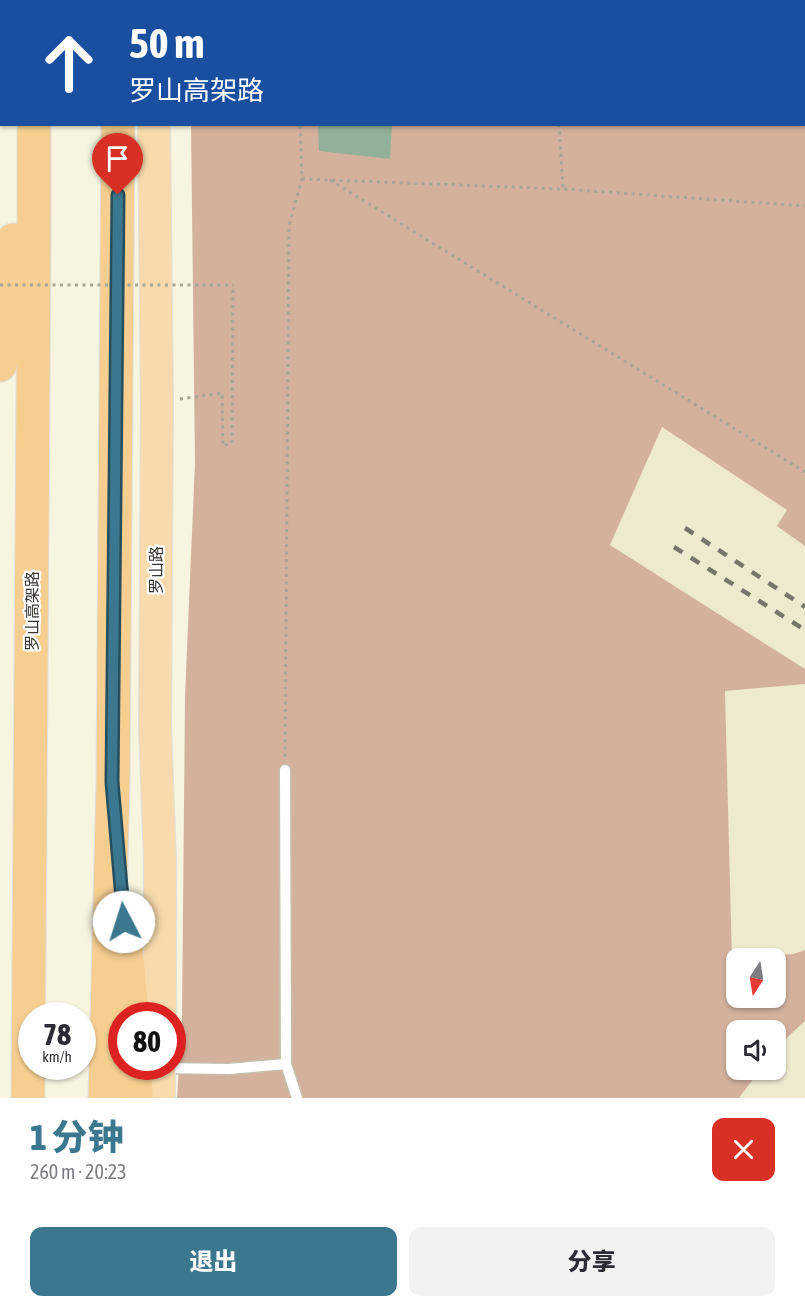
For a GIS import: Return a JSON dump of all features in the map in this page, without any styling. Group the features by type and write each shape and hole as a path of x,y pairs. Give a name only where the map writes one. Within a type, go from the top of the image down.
{"highway":[{"path":"0,365 13,269 13,183 18,126"},
{"name":"罗山高架路","path":"28,1098 34,126"},
{"path":"105,1098 112,782 118,126"},
{"path":"112,782 131,1002"},
{"path":"136,1098 149,1080"}],"main road":[{"name":"罗山路","path":"154,126 158,403 155,728 160,860 160,1002"}],"lane":[{"path":"285,770 286,1064 297,1098"},
{"path":"186,1072 286,1064"}],"path":[{"path":"285,770 289,225 302,179 300,126"},
{"path":"559,126 563,189"},
{"path":"302,179 563,189 805,206"},
{"path":"330,180 805,472"},
{"path":"0,285 233,285 232,443 223,446 222,393 158,403"}],"shaded area":[{"path":"191,126 805,126 805,546 777,526 787,510 662,427 610,545 805,669 805,684 725,691 732,948 726,948 726,1008 786,1008 786,955 805,950 805,1021 786,1039 786,1020 726,1020 726,1080 752,1080 739,1098 177,1098 178,1080 186,1080 186,1002 182,1002 185,697 195,462"},
{"path":"318,126 392,126 390,159 319,151"},
{"path":"662,427 787,510 778,526 805,546 805,669 610,545"},
{"path":"805,684 805,950 793,954 786,955 786,948 732,948 725,691"},
{"path":"805,1021 805,1098 739,1098 752,1080 786,1080 786,1039"}],"railway":[{"path":"685,528 805,607"},
{"path":"674,547 805,630"}],"route":[{"path":"118,195 112,782 124,922"}]}
